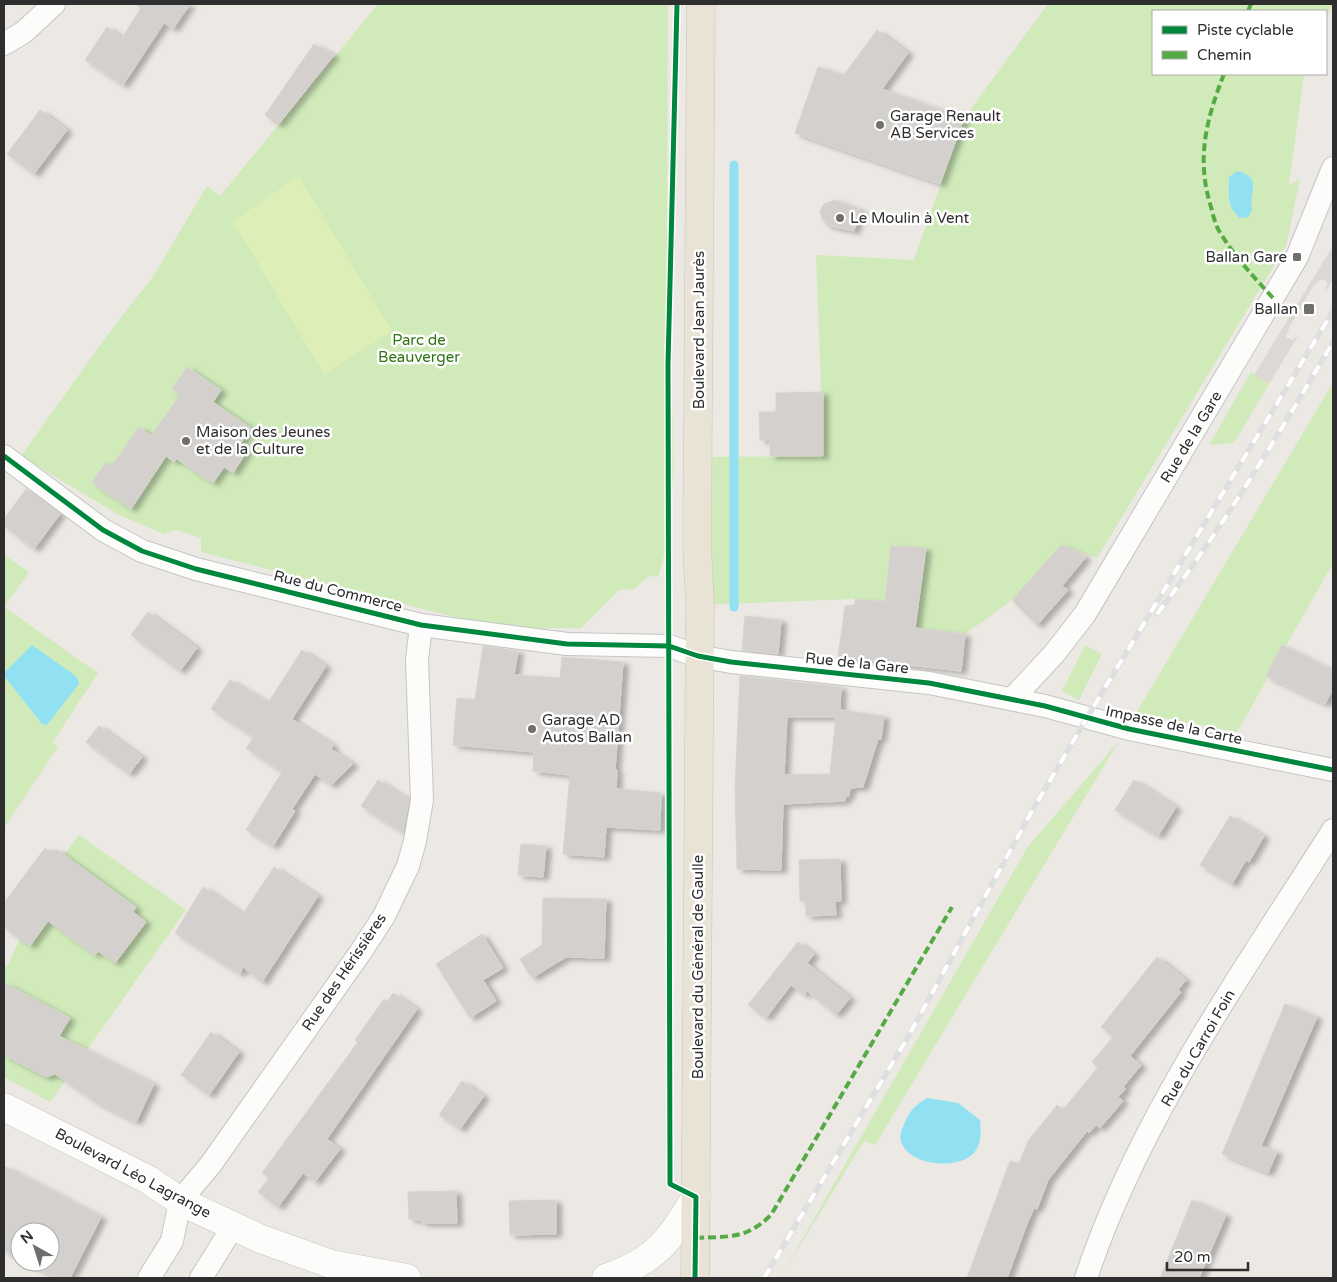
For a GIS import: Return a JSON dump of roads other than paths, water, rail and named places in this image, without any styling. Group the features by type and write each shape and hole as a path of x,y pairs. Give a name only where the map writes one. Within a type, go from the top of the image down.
{"main road":[{"name":"Boulevard Jean Jaurès","path":"698,656 701,4"},
{"name":"Boulevard du Général de Gaulle","path":"695,1278 698,656"}],"street":[{"path":"4,44 24,32 54,4"},
{"name":"Rue de la Gare","path":"698,656 731,662 929,683 1012,699 1054,654 1085,614 1297,257 1333,168"},
{"name":"Rue du Commerce","path":"4,456 103,530 142,551 196,569 421,626 567,644 669,646 698,656"},
{"name":"Rue des Hérissières","path":"149,1278 172,1241 180,1201 211,1164 360,953 384,916 408,866 415,841 422,800 417,660 421,626"},
{"name":"Impasse de la Carte","path":"1012,699 1129,729 1333,770"},
{"name":"Rue du Carroi Foin","path":"1086,1278 1118,1196 1177,1078 1333,830"},
{"name":"Boulevard Léo Lagrange","path":"4,1107 147,1179 180,1201 261,1239 331,1264 407,1278"},
{"path":"606,1278 632,1269 651,1256 667,1241 696,1197"},
{"path":"201,1278 234,1225"}],"water":[{"path":"1237,171 1250,177 1253,181 1252,210 1248,217 1240,218 1230,204 1229,177"},
{"path":"32,645 77,677 79,684 47,725 42,724 5,677 5,672"},
{"path":"928,1098 958,1103 980,1120 980,1141 974,1153 957,1162 936,1163 915,1157 907,1151 900,1138 901,1133 914,1107"}],"waterway":[{"path":"734,165 734,607"}],"railway":[{"path":"764,1278 908,1037 1032,811 1333,311"},
{"path":"1157,614 1227,515 1333,342"}],"place":[{"name":"Garage Renault AB Services","path":"880,125"},
{"name":"Le Moulin à Vent","path":"840,218"},
{"name":"Ballan Gare","path":"1297,257"},
{"name":"Ballan","path":"1309,309"},
{"name":"Maison des Jeunes et de la Culture","path":"186,441"},
{"name":"Garage AD Autos Ballan","path":"532,729"}],"park label":[{"name":"Parc de Beauverger","path":"419,348"}]}
